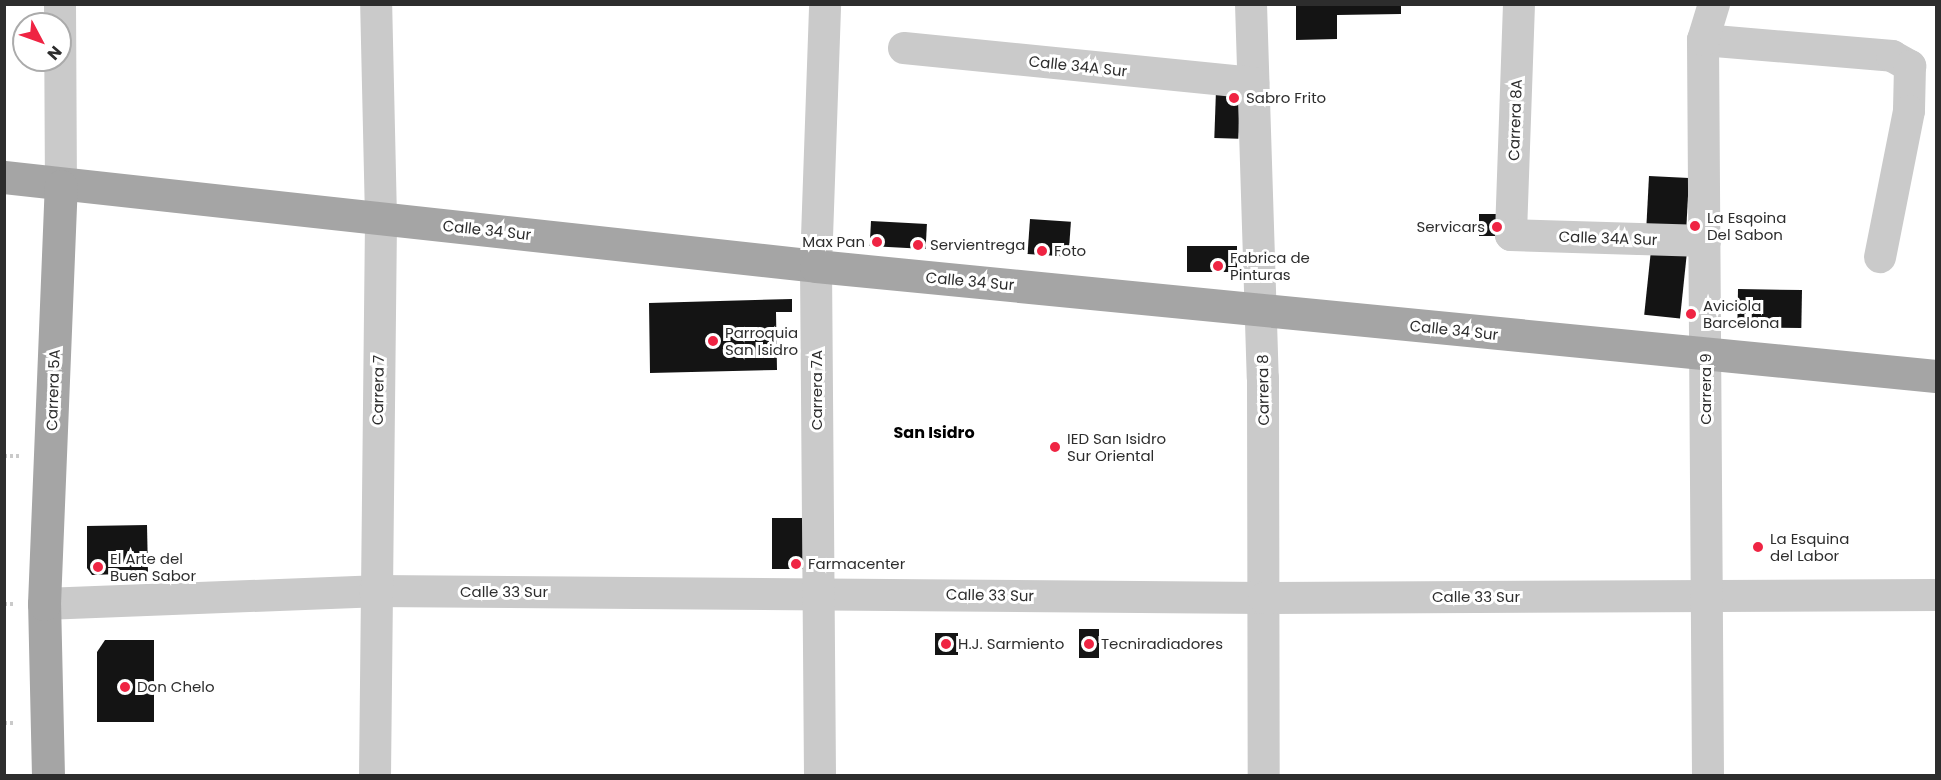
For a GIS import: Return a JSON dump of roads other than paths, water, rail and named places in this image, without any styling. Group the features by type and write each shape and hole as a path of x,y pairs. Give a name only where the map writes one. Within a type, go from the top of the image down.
{"main road":[{"name":"Calle 34 Sur","path":"4,177 61,186 381,218 816,266 1706,356 1936,376"},
{"name":"Carrera 5A","path":"48,776 44,604 61,186"}],"street":[{"name":"Carrera 5A","path":"60,4 61,186"},
{"name":"Carrera 7","path":"375,776 375,591 381,218 376,4"},
{"name":"Carrera 7A","path":"820,776 816,266 825,4"},
{"name":"Carrera 8","path":"1251,4 1261,311 1264,776"},
{"name":"Carrera 8A","path":"1511,235 1519,4"},
{"name":"Carrera 9","path":"1708,776 1703,40 1714,4"},
{"path":"1703,40 1892,56 1910,66 1908,111 1880,257"},
{"name":"Calle 34A Sur","path":"904,48 1253,83"},
{"name":"Calle 34A Sur","path":"1511,235 1705,241"},
{"name":"Calle 33 Sur","path":"44,604 375,591 1264,598 1936,595"}],"place":[{"name":"Sabro Frito","path":"1234,98"},
{"name":"La Esqoina Del Sabon","path":"1695,226"},
{"name":"Servicars","path":"1497,227"},
{"name":"Max Pan","path":"877,242"},
{"name":"Servientrega","path":"918,245"},
{"name":"Foto","path":"1042,251"},
{"name":"Fabrica de Pinturas","path":"1218,266"},
{"name":"Aviciola Barcelona","path":"1691,314"},
{"name":"Parroquia San Isidro","path":"713,341"},
{"name":"IED San Isidro Sur Oriental","path":"1055,447"},
{"name":"La Esquina del Labor","path":"1758,547"},
{"name":"Farmacenter","path":"796,564"},
{"name":"El Arte del Buen Sabor","path":"98,567"},
{"name":"H.J. Sarmiento","path":"946,644"},
{"name":"Tecniradiadores","path":"1089,644"},
{"name":"Don Chelo","path":"125,687"}],"district":[{"name":"San Isidro","path":"934,433"}]}
